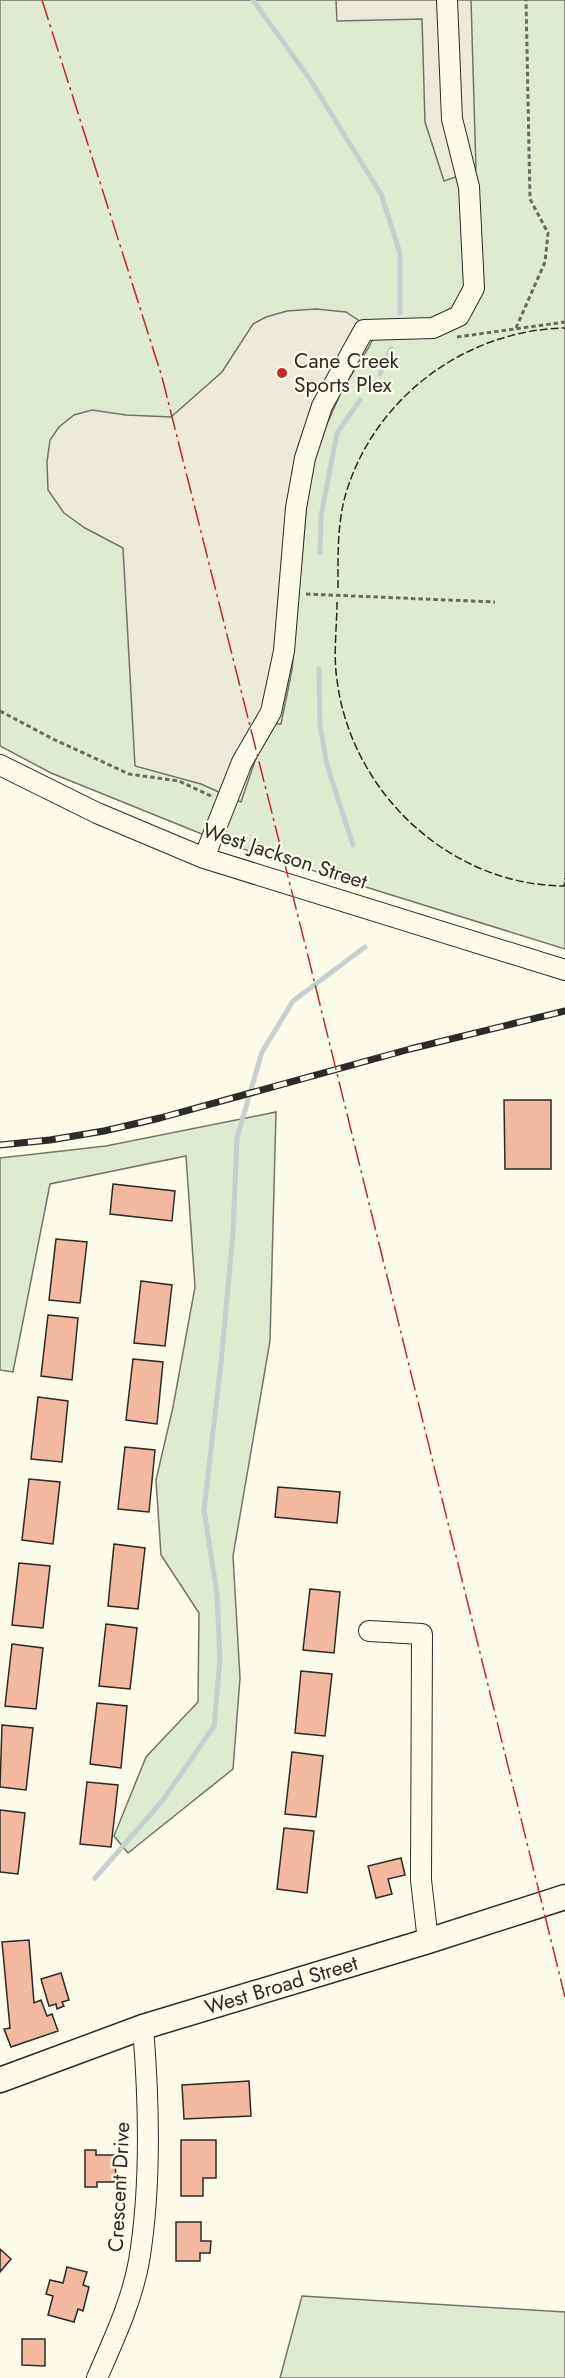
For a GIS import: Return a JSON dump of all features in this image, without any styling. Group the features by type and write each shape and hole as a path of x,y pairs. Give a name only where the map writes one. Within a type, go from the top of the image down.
{"main road":[{"name":"West Broad Street","path":"0,2080 143,2027 565,1897"}],"street":[{"path":"204,858 242,762 271,712 284,651 296,508 304,458 322,406 364,330 433,328 459,316 474,288 469,187 452,119 447,0"},
{"name":"West Jackson Street","path":"0,765 97,813 204,858 565,970"},
{"path":"369,1631 422,1634 421,1880 428,1941"},
{"name":"Crescent Drive","path":"97,2378 124,2312 139,2263 146,2198 147,2070 143,2027"}],"path":[{"path":"516,328 545,262 548,233 530,199 526,0"},
{"path":"450,337 565,322"},
{"path":"295,594 495,602"},
{"path":"0,711 53,739 129,774 179,781 200,789 218,800"}],"green space":[{"name":"Cane Creek Sports Plex","path":"0,0 565,0 565,949 224,843 51,773 0,746"},
{"path":"276,1112 270,1341 233,1556 240,1678 233,1769 128,1853 114,1836 146,1757 198,1702 199,1613 161,1555 156,1480 173,1407 195,1287 186,1156 50,1184 13,1372 0,1370 0,1158 106,1146"},
{"path":"302,2296 565,2312 565,2378 280,2378"}],"shaded area":[{"path":"336,0 471,0 476,170 444,181 425,122 422,19 337,21"},
{"path":"316,309 346,312 376,332 343,388 317,446 308,487 292,670 281,724 275,724 260,746 241,802 201,784 135,766 123,548 85,528 64,513 48,490 47,462 50,440 59,427 74,415 92,410 126,415 171,417 222,372 253,324 266,317 287,311"}],"building":[{"path":"504,1100 551,1100 551,1169 505,1169"},
{"path":"113,1184 175,1191 172,1221 110,1214"},
{"path":"56,1239 87,1242 80,1303 49,1300"},
{"path":"141,1281 172,1285 165,1346 134,1343"},
{"path":"48,1315 78,1318 72,1380 41,1376"},
{"path":"133,1359 163,1362 157,1424 126,1420"},
{"path":"38,1397 68,1401 62,1462 31,1459"},
{"path":"125,1447 155,1450 149,1512 118,1509"},
{"path":"29,1479 60,1482 53,1544 22,1540"},
{"path":"278,1487 340,1492 337,1523 275,1517"},
{"path":"114,1544 145,1548 138,1609 108,1606"},
{"path":"19,1563 50,1566 43,1628 12,1625"},
{"path":"310,1589 340,1592 334,1653 303,1650"},
{"path":"106,1624 137,1628 130,1689 99,1686"},
{"path":"12,1644 43,1648 36,1709 5,1706"},
{"path":"301,1671 332,1674 325,1736 295,1733"},
{"path":"97,1703 127,1706 121,1768 90,1764"},
{"path":"2,1725 33,1728 26,1790 0,1787"},
{"path":"292,1752 323,1756 316,1817 285,1814"},
{"path":"87,1782 118,1785 111,1847 80,1844"},
{"path":"0,1810 25,1813 18,1874 0,1872"},
{"path":"284,1828 314,1831 307,1893 277,1889"},
{"path":"401,1858 405,1875 388,1879 392,1894 376,1898 368,1866"},
{"path":"29,1940 34,2003 41,2000 47,2016 52,2014 58,2031 11,2047 4,2029 10,2028 2,1942"},
{"path":"61,1973 69,2000 62,2002 64,2006 57,2009 56,2004 49,2006 41,1979"},
{"path":"249,2081 251,2116 184,2119 182,2085"},
{"path":"181,2140 216,2140 216,2178 203,2178 203,2196 181,2196"},
{"path":"85,2150 96,2150 96,2155 115,2155 116,2182 97,2182 97,2187 85,2187"},
{"path":"176,2222 201,2222 201,2241 211,2241 210,2253 200,2253 200,2261 176,2261"},
{"path":"0,2249 11,2259 0,2272"},
{"path":"67,2267 87,2272 83,2285 89,2287 83,2311 78,2309 74,2322 48,2315 53,2296 46,2294 50,2280 63,2283"},
{"path":"22,2339 45,2339 45,2366 22,2365"}],"waterway":[{"path":"253,0 309,78 381,194 400,253 400,313"},
{"path":"380,374 391,348"},
{"path":"320,553 321,516 337,433 360,400"},
{"path":"319,669 320,725 327,765 353,845"},
{"path":"95,1878 163,1800 214,1726 220,1660 217,1594 204,1510 233,1232 237,1138 262,1052 293,1001 365,947"}],"railway":[{"path":"0,1145 104,1131 160,1118 410,1049 565,1011"}],"fence":[{"path":"338,588 340,528 346,493 360,458 379,427 402,399 429,375 460,356 493,341 528,332 565,328"},
{"path":"337,602 336,670 346,721 362,759 385,794 413,825 445,850 482,869 522,881 564,886 565,878"}],"power":[{"path":"42,0 162,377 307,952 565,1997"}],"place":[{"name":"Cane Creek Sports Plex","path":"282,373"}]}
